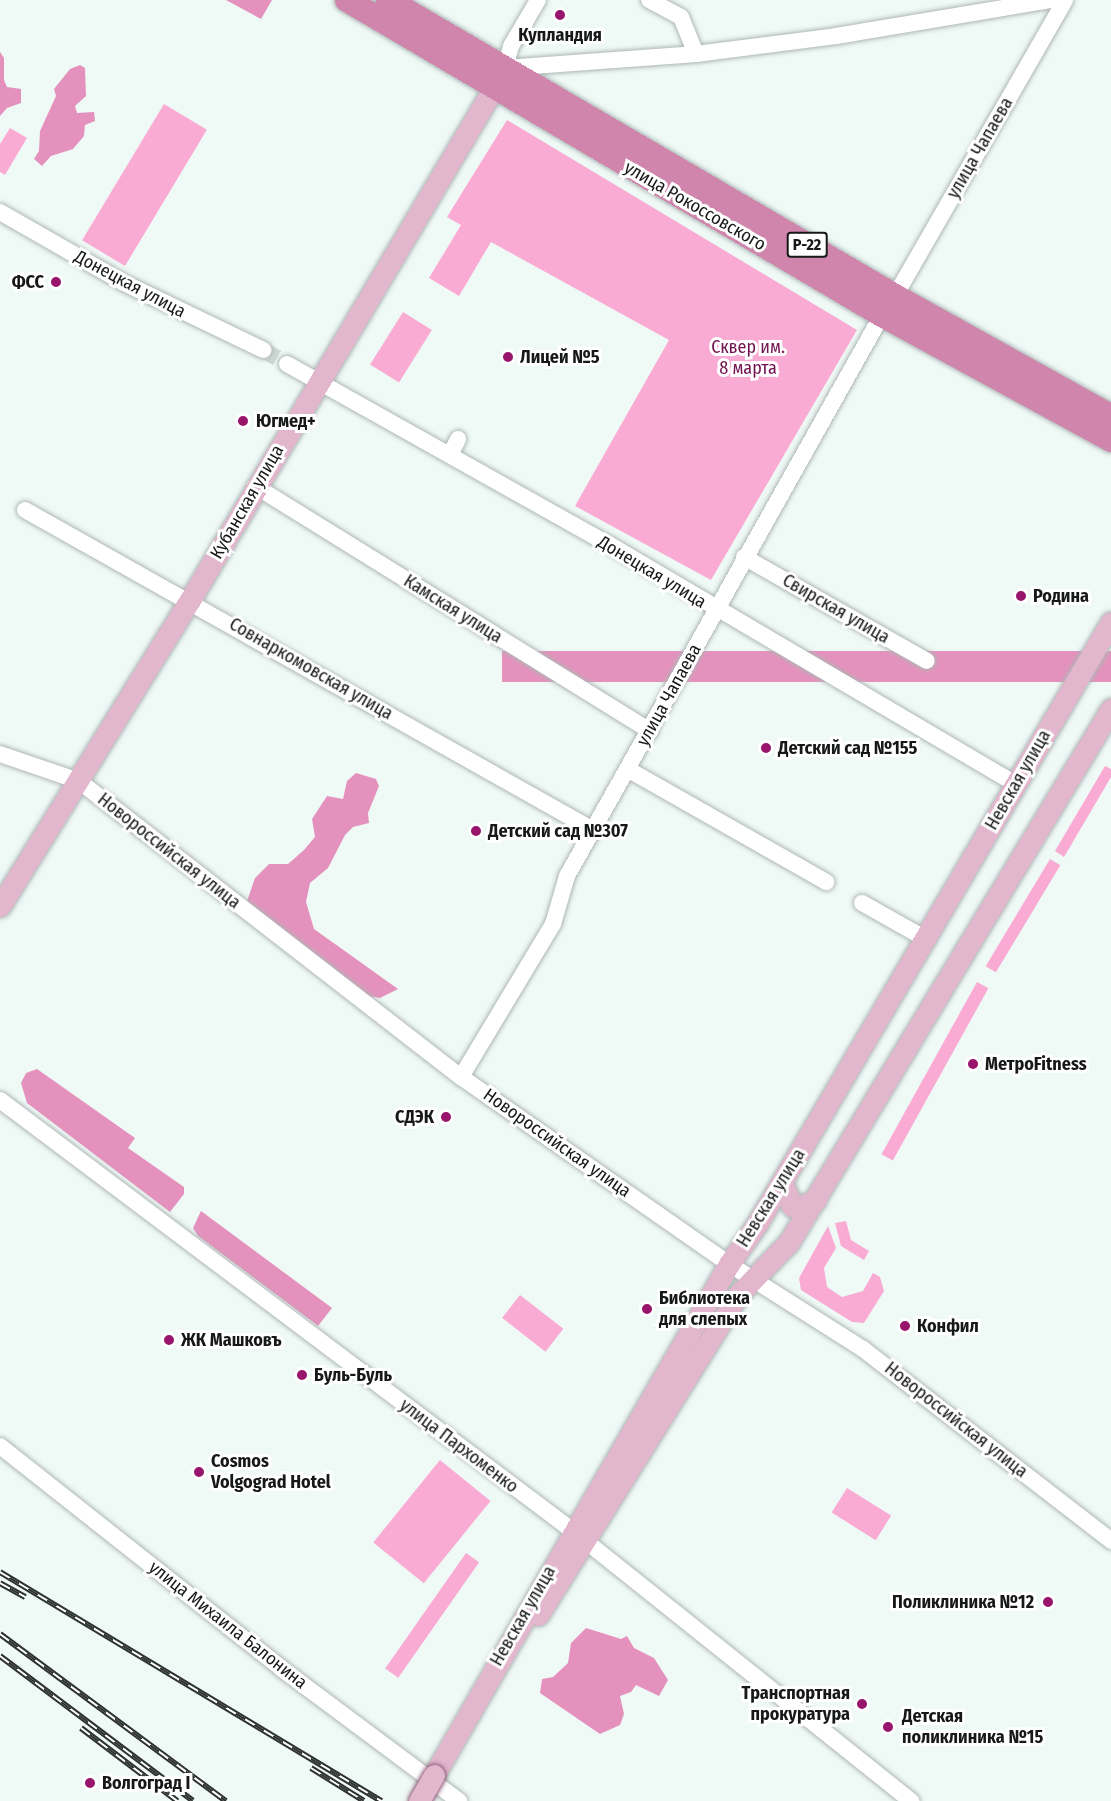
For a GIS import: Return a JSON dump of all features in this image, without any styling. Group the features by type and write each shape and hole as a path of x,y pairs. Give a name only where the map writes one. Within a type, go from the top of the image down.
{"highway":[{"name":"улица Рокоссовского","path":"347,0 500,78 889,306 1111,440"},
{"name":"улица Рокоссовского","path":"388,0 500,78"},
{"name":"улица Рокоссовского","path":"889,306 1111,416"}],"main road":[{"name":"Кубанская улица","path":"0,906 190,600 255,486 500,78"},
{"name":"Невская улица","path":"438,1778 514,1653 552,1580 729,1263 782,1182 1111,622"},
{"name":"Невская улица","path":"579,1535 714,1332 753,1278 789,1242 1111,709"},
{"path":"782,1182 792,1206 799,1207 816,1200"},
{"path":"419,1801 438,1778"},
{"path":"431,1801 438,1778"}],"street":[{"name":"Кубанская улица","path":"500,78 511,46 538,0"},
{"path":"649,0 681,17 696,54"},
{"name":"улица Чапаева","path":"461,1077 553,924 567,876 629,770 744,557 1065,0"},
{"path":"500,78 696,54 1044,1 1054,19"},
{"name":"Донецкая улица","path":"0,212 122,282 263,350"},
{"name":"Донецкая улица","path":"287,364 450,455 1016,784"},
{"path":"450,455 458,439"},
{"name":"Камская улица","path":"255,486 650,731"},
{"name":"Совнаркомовская улица","path":"25,510 190,600 595,831"},
{"name":"Свирская улица","path":"744,557 927,661"},
{"name":"Новороссийская улица","path":"0,754 78,782 461,1077 729,1263 863,1348 1111,1541"},
{"path":"629,770 826,882"},
{"path":"862,903 924,938"},
{"name":"улица Пархоменко","path":"0,1100 579,1535 911,1801"},
{"name":"улица Михаила Балонина","path":"0,1446 282,1669 459,1801"}],"green space":[{"path":"164,104 207,130 125,266 82,240"},
{"name":"Сквер им. 8 марта","path":"507,120 857,330 711,580 575,506 669,340 491,242 459,296 429,278 461,225 447,217"},
{"path":"10,128 27,138 5,175 0,172 0,144"},
{"path":"403,312 432,330 399,383 370,365"},
{"path":"1105,766 1111,769 1111,777 1064,857 1055,851"},
{"path":"1050,859 1060,865 996,972 986,966"},
{"path":"977,982 988,988 893,1161 881,1154"},
{"path":"846,1221 851,1240 869,1251 864,1260 841,1246 835,1223"},
{"path":"828,1226 836,1248 824,1268 827,1287 842,1297 863,1291 873,1273 880,1277 884,1291 864,1323 852,1322 801,1290 799,1278"},
{"path":"520,1295 563,1329 545,1352 502,1318"},
{"path":"440,1460 491,1501 424,1583 373,1542"},
{"path":"847,1488 891,1516 876,1540 832,1513"},
{"path":"466,1553 479,1562 398,1678 385,1669"}],"shaded area":[{"path":"226,0 272,0 261,19"},
{"path":"0,52 4,58 4,80 7,87 21,89 21,103 7,108 0,116"},
{"path":"80,65 85,68 86,96 75,106 77,113 94,112 95,121 85,125 84,136 73,149 51,156 42,166 34,159 39,151 40,131 56,96 54,89 70,69"},
{"path":"502,651 1111,651 1111,682 502,682"},
{"path":"356,773 376,779 379,786 368,813 369,823 353,827 345,835 328,868 310,883 306,902 314,929 398,989 380,998 364,995 246,904 255,878 269,864 288,864 304,850 315,837 312,819 327,796 343,799 347,781"},
{"path":"37,1069 135,1138 128,1148 184,1187 184,1194 170,1212 27,1103 21,1083 26,1073"},
{"path":"201,1211 332,1308 318,1326 198,1236 193,1228"},
{"path":"586,1628 621,1639 627,1636 634,1648 654,1658 668,1680 659,1696 636,1685 631,1692 620,1696 624,1714 620,1725 600,1734 540,1693 542,1679 553,1677 568,1663 571,1643"}],"tunnel":[{"path":"263,350 287,364"}],"railway":[{"path":"0,1572 381,1801"},
{"path":"0,1583 25,1597"},
{"path":"0,1634 226,1801"},
{"path":"0,1656 193,1801"},
{"path":"81,1728 177,1801"},
{"path":"311,1768 364,1801"}],"place":[{"name":"Купландия","path":"560,15"},
{"name":"ФСС","path":"56,282"},
{"name":"Лицей №5","path":"508,357"},
{"name":"Югмед+","path":"243,421"},
{"name":"Родина","path":"1021,596"},
{"name":"Детский сад №155","path":"766,748"},
{"name":"Детский сад №307","path":"476,831"},
{"name":"МетроFitness","path":"973,1064"},
{"name":"СДЭК","path":"446,1117"},
{"name":"Библиотека для слепых","path":"647,1309"},
{"name":"Конфил","path":"905,1326"},
{"name":"ЖК Машковъ","path":"169,1340"},
{"name":"Буль-Буль","path":"302,1375"},
{"name":"Cosmos Volgograd Hotel","path":"199,1472"},
{"name":"Поликлиника №12","path":"1048,1602"},
{"name":"Транспортная прокуратура","path":"862,1704"},
{"name":"Детская поликлиника №15","path":"888,1727"},
{"name":"Волгоград I","path":"90,1783"}]}
